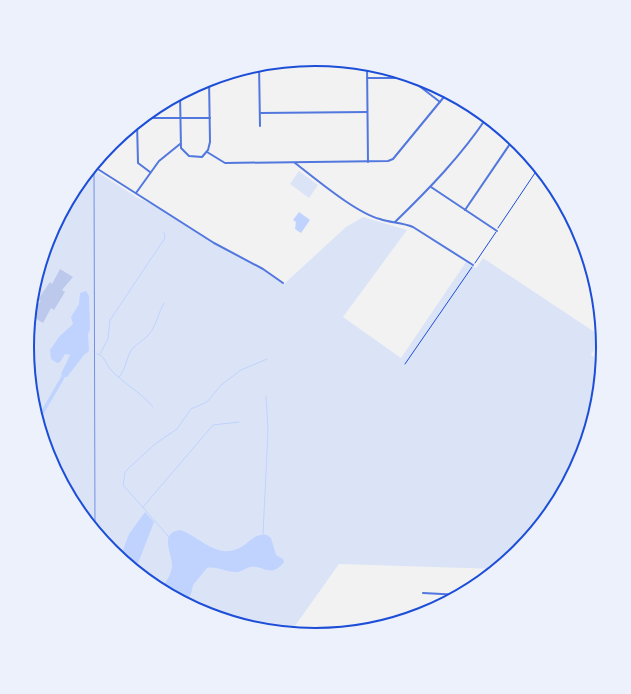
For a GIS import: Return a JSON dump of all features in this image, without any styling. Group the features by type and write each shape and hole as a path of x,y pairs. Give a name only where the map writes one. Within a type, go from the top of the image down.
{"street":[{"path":"367,70 368,162"},
{"path":"260,71 260,126"},
{"path":"367,78 399,78"},
{"path":"416,84 440,102"},
{"path":"180,100 180,144 184,152 192,157 202,157 207,152 210,142 209,87"},
{"path":"207,152 226,163 383,162 393,159 444,97"},
{"path":"260,113 367,112"},
{"path":"152,118 210,118"},
{"path":"395,222 431,187 468,144 484,122"},
{"path":"137,129 138,163 150,172"},
{"path":"136,193 158,161 180,144"},
{"path":"465,210 510,144"},
{"path":"294,163 361,210 379,219 412,227 473,265"},
{"path":"98,169 214,243 263,269 283,283"},
{"path":"431,187 497,231"},
{"path":"423,593 450,594"}],"shaded area":[{"path":"96,171 138,198 163,209 218,246 263,269 284,284 346,227 363,217 407,230 343,317 401,358 466,262 476,268 483,258 596,333 597,345 591,355 596,358 595,384 592,402 576,455 550,503 527,533 501,559 489,569 339,564 294,628 243,619 208,607 175,591 159,581 130,559 116,546 81,503 63,472 49,437 39,402 36,384 34,347 36,310 39,292 55,239 81,191"},
{"path":"299,171 318,185 309,198 290,184"}],"water":[{"path":"299,212 310,220 301,233 295,229 296,222 293,220"},
{"path":"86,291 89,296 89,351 84,355 67,377 63,377 61,374 70,355 65,354 60,362 57,363 51,359 50,350 59,337 73,324 71,317 79,304 80,293"},
{"path":"145,512 154,522 137,565 122,552 129,534"},
{"path":"180,530 214,549 221,551 237,549 254,537 267,535 271,538 276,555 283,559 284,562 275,570 271,571 255,567 250,567 237,572 207,568 193,585 188,598 164,584 172,567 168,540 173,532"}],"building":[{"path":"60,269 73,277 62,290 65,292 54,310 51,308 43,323 36,318 37,307 41,301 38,300 50,282 52,284"}],"waterway":[{"path":"100,354 108,339 110,320 165,238 164,233"},
{"path":"119,377 132,349 152,330 164,303"},
{"path":"97,354 102,356 109,368 116,375 153,407"},
{"path":"169,537 123,485 125,472 155,444 177,429 191,409 207,402 221,385 241,370 267,359"},
{"path":"42,413 63,377"},
{"path":"263,535 268,430 266,396"},
{"path":"143,507 213,425 239,422"}],"railway":[{"path":"94,173 95,522"}]}
